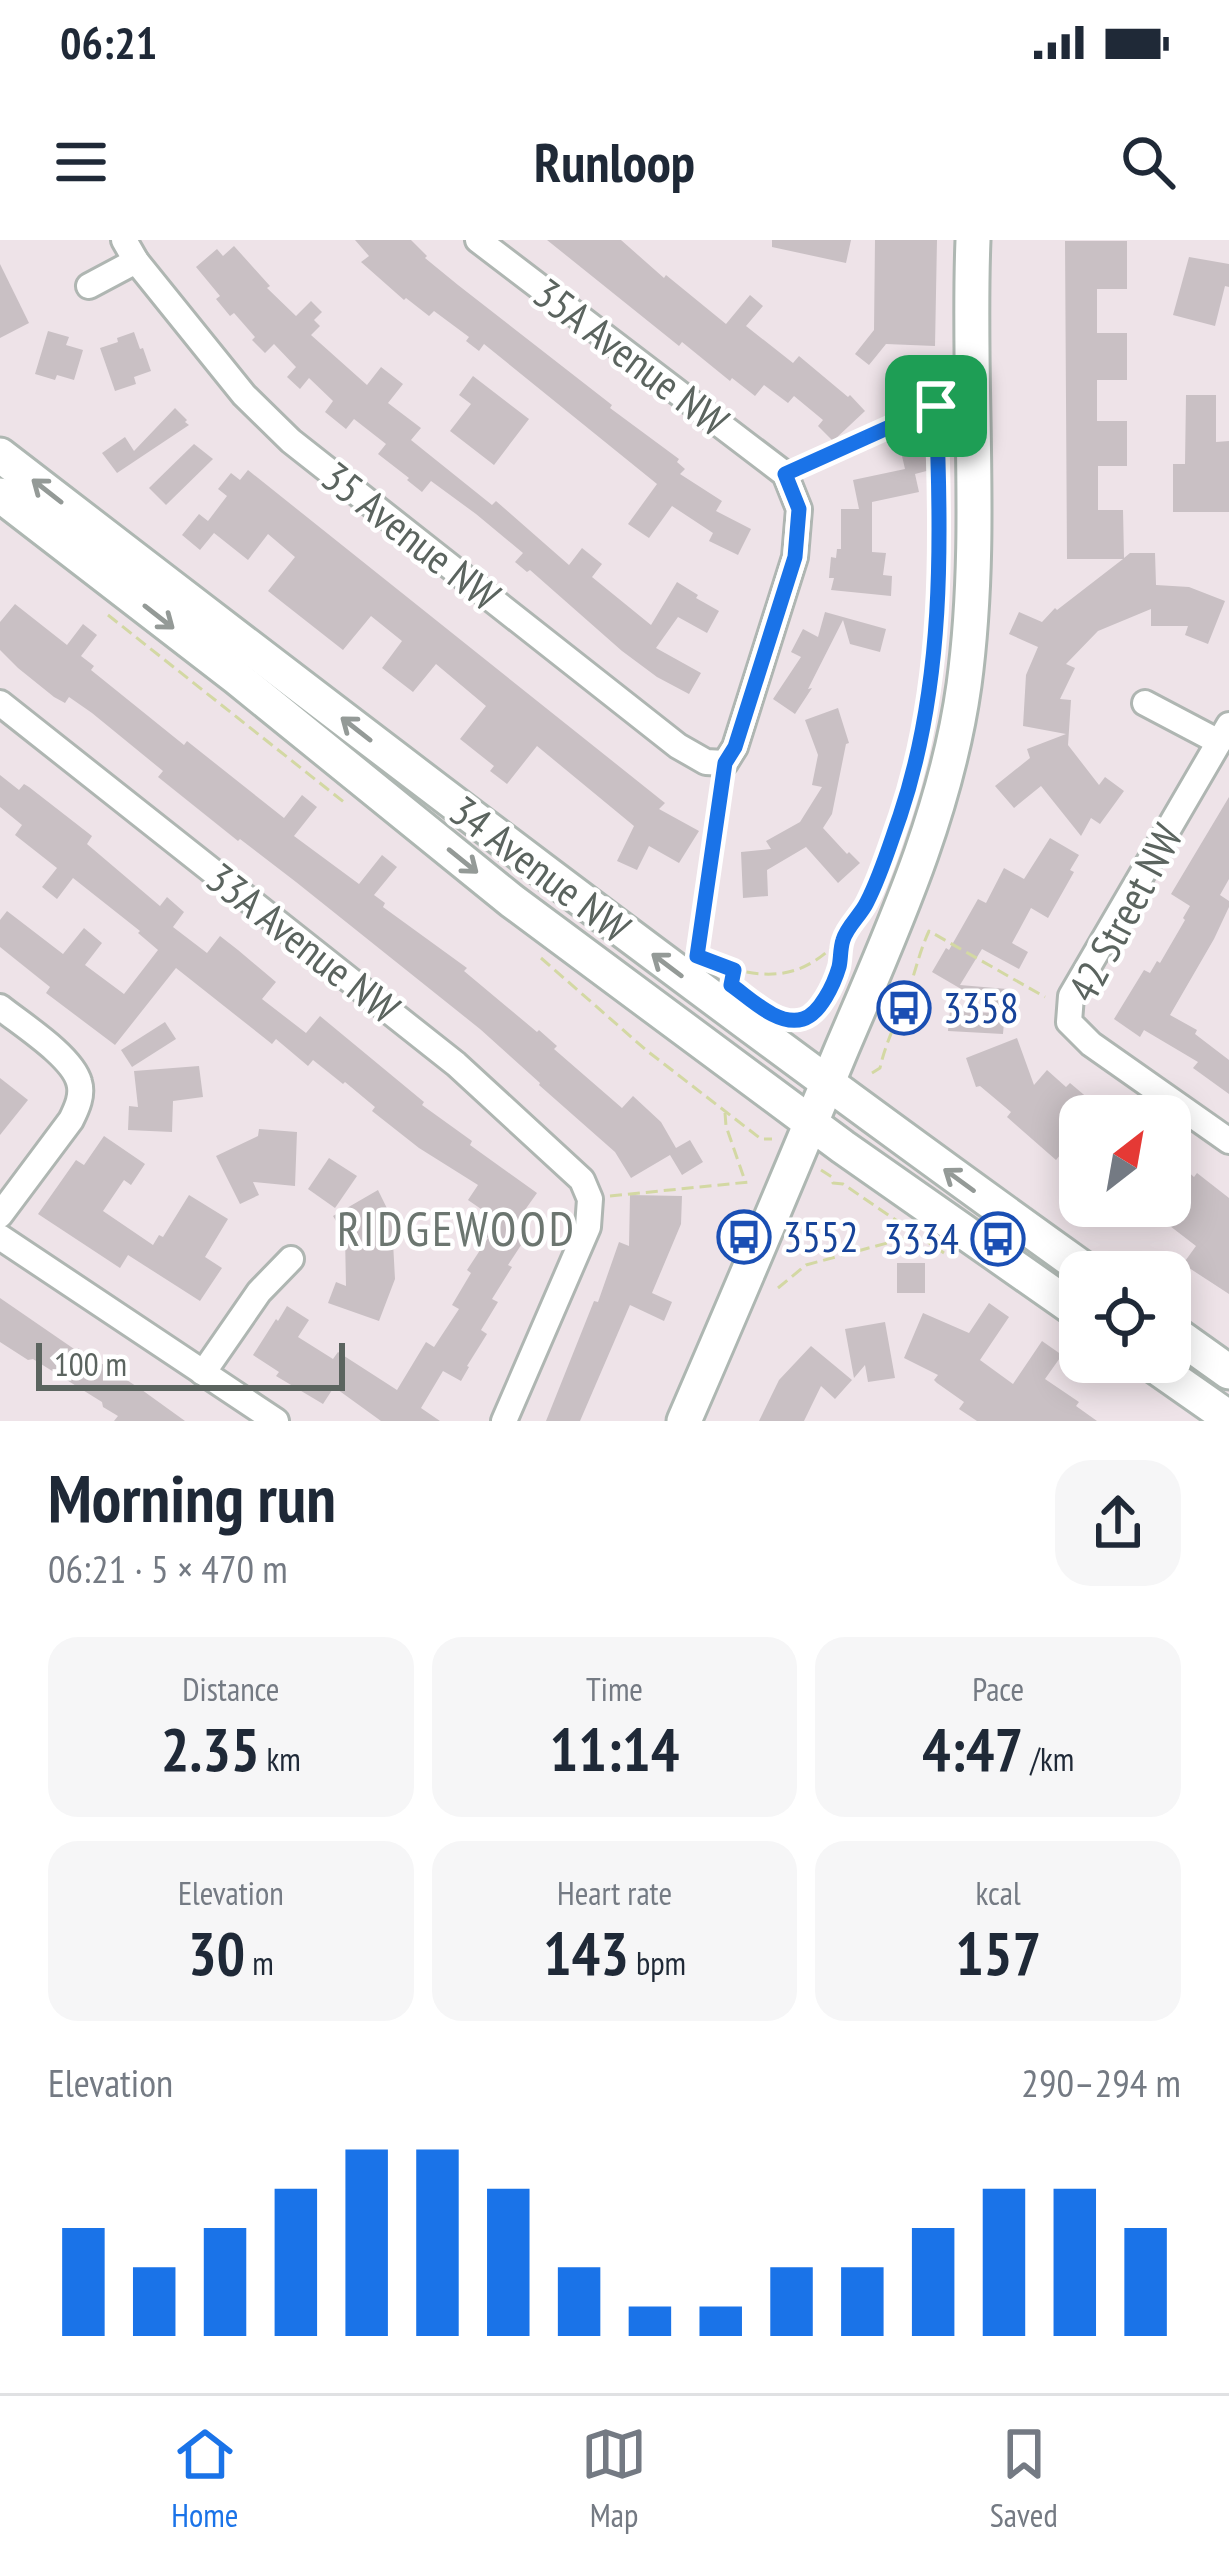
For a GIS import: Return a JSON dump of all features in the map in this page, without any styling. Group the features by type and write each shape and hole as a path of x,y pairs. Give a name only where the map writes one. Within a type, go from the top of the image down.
{"main road":[{"path":"684,1421 812,1124 921,858 942,793 966,666 973,584 973,240"},
{"name":"34 Avenue NW","path":"0,455 440,794 1059,1251"},
{"name":"34 Avenue NW","path":"0,495 237,678 512,901 812,1124 1059,1298"},
{"path":"1191,1345 1229,1372"},
{"path":"1179,1383 1229,1418"}],"street":[{"name":"35A Avenue NW","path":"478,240 785,474"},
{"name":"35 Avenue NW","path":"89,286 130,251 244,395 291,441 678,746 706,762 725,763"},
{"path":"725,763 735,747 795,557 799,509 785,474"},
{"name":"33A Avenue NW","path":"0,703 456,1064 582,1180 590,1199"},
{"name":"42 Street NW","path":"1145,703 1224,734 1071,996 1069,1022 1090,1044 1229,1141"},
{"path":"0,1007 68,1062 81,1085 71,1120 0,1215"},
{"path":"504,1421 588,1227 590,1199"},
{"path":"0,1238 276,1421"},
{"path":"203,1373 260,1292 290,1259"}],"path":[{"path":"725,763 697,956 757,976 784,974 812,963 843,938 867,903 902,810 924,716 935,638 939,558 936,406 785,474"},
{"path":"106,613 356,811"},
{"path":"872,1073 880,1068 929,931 1046,997 1071,996"},
{"path":"787,1020 804,1019 814,1012 838,970 843,938"},
{"path":"530,949 615,1025 761,1139 770,1138"},
{"path":"590,1199 747,1182 725,1111"},
{"path":"778,1288 806,1265 915,1235"}],"building":[{"path":"355,240 411,240 458,285 679,459 685,469 680,474 722,501 716,511 751,529 738,555 709,541 713,533 672,506 649,538 628,524 657,484 484,344 479,351 466,341 469,337 434,311 429,316 404,300 361,262 369,256"},
{"path":"547,240 621,240 726,324 750,295 763,306 746,326 793,363 799,356 865,411 833,441 818,426 823,420 794,396 788,403 764,385 755,396 732,378 730,381"},
{"path":"772,240 851,240 846,263 772,247"},
{"path":"875,240 937,240 935,346 886,344 869,365 855,354 874,330"},
{"path":"1065,241 1127,241 1127,289 1097,289 1097,333 1127,333 1127,380 1097,380 1097,421 1127,421 1127,466 1098,466 1098,510 1123,510 1124,558 1130,553 1155,553 1156,585 1189,587 1225,601 1208,644 1185,635 1188,626 1151,626 1151,609 1098,631 1066,664 1075,668 1060,699 1071,700 1068,745 1099,785 1105,777 1124,791 1100,824 1091,818 1081,836 1041,786 1014,808 995,786 1030,758 1027,749 1066,734 1023,726 1026,675 1038,647 1009,634 1019,612 1042,622 1123,559 1067,559"},
{"path":"234,246 296,316 311,301 322,312 314,320 320,326 311,335 367,385 381,367 403,384 388,403 421,428 411,440 492,505 496,501 569,565 582,548 602,564 592,577 651,625 677,582 719,611 707,633 678,617 656,648 701,673 689,694 622,651 515,562 523,553 476,514 431,481 422,492 407,480 378,454 386,444 354,419 346,429 325,412 333,401 309,378 300,389 287,377 296,367 274,344 265,353 252,340 255,337 234,313 230,316 196,267 217,249 223,256"},
{"path":"1189,257 1229,264 1229,287 1225,286 1215,326 1173,315"},
{"path":"0,264 29,323 0,338"},
{"path":"48,331 69,337 66,345 83,350 74,380 35,374"},
{"path":"134,332 151,371 134,377 136,384 115,391 100,348"},
{"path":"473,376 529,419 494,465 450,431 471,404 459,395"},
{"path":"1186,395 1216,395 1216,442 1229,441 1229,512 1173,512 1173,464 1185,464"},
{"path":"175,408 189,425 117,473 102,453 125,437 134,451"},
{"path":"926,437 934,469 915,474 919,492 872,502 872,552 886,553 883,575 892,576 891,596 831,590 831,557 836,558 841,549 841,509 859,509 853,480 905,469 899,443"},
{"path":"194,444 213,459 166,505 149,488"},
{"path":"248,470 665,803 659,809 699,831 679,863 649,846 637,870 617,861 634,826 537,746 507,784 490,771 494,766 460,739 486,706 436,664 413,692 382,668 402,641 371,616 343,650 287,606 268,591 295,557 268,534 248,560 214,533 200,550 182,535 199,514 208,521 227,496 218,489 231,473 240,480"},
{"path":"15,604 67,645 83,624 97,635 81,656 94,666 91,670 284,818 302,795 317,807 294,836 359,884 382,855 397,867 374,895 385,903 383,907 467,968 464,971 539,1030 622,1108 633,1096 661,1122 676,1148 690,1140 703,1162 682,1175 670,1155 631,1178 615,1152 480,1029 158,777 163,771 92,713 69,697 65,703 54,697 18,668 0,650 0,622"},
{"path":"825,612 886,629 880,652 850,644 843,620 795,714 773,699 801,657 791,652 803,629 818,637"},
{"path":"838,708 849,743 832,814 823,828 860,863 838,883 806,847 767,870 768,896 743,898 741,852 771,849 766,841 800,822 822,787 812,785 818,755 805,720"},
{"path":"0,775 19,790 24,784 29,787 92,836 87,844 160,906 167,897 184,912 173,927 207,953 220,936 276,982 262,999 306,1033 320,1016 422,1105 472,1141 470,1145 537,1193 515,1224 529,1233 492,1299 498,1302 481,1330 487,1334 461,1381 443,1371 421,1408 440,1421 381,1421 334,1387 323,1404 276,1376 279,1372 253,1355 287,1306 309,1320 298,1337 333,1359 338,1352 397,1390 426,1342 434,1347 459,1309 452,1305 488,1238 483,1235 494,1218 468,1200 478,1185 419,1148 372,1111 375,1107 345,1082 313,1060 308,1066 276,1039 272,1044 176,968 115,1045 46,993 50,987 0,947 0,920 7,911 63,954 84,928 102,943 85,965 124,994 158,950 73,878 57,899 42,887 57,868 15,835 22,825 0,807"},
{"path":"1229,797 1229,879 1220,895 1229,907 1170,1015 1197,1030 1195,1034 1229,1060 1229,1094 1193,1068 1198,1062 1144,1030 1140,1037 1114,1019 1144,970 1150,973 1160,963 1185,920 1190,906 1171,894"},
{"path":"1050,838 1079,855 1048,918 1031,908 1012,943 1028,952 1019,969 982,949 960,985 1007,989 1003,1034 948,1031 950,1010 1004,1014 932,972 978,899 986,903 1004,868 1024,879"},
{"path":"165,1022 176,1039 132,1067 121,1050"},
{"path":"1017,1038 1034,1085 1047,1070 1084,1095 1059,1095 1056,1160 1007,1117 1011,1112 976,1087 966,1058"},
{"path":"199,1066 203,1097 173,1101 172,1132 128,1130 129,1106 138,1107 134,1071"},
{"path":"0,1078 28,1100 0,1135"},
{"path":"259,1129 297,1132 295,1186 253,1182 259,1195 240,1204 216,1156 258,1136"},
{"path":"104,1136 145,1164 131,1185 124,1180 103,1211 153,1245 189,1195 228,1219 205,1257 222,1268 200,1301 128,1255 120,1268 38,1214 76,1160 84,1165"},
{"path":"329,1158 357,1176 335,1208 308,1189"},
{"path":"1197,1173 1229,1198 1229,1294 1191,1269 1196,1246 1171,1227 1191,1227 1191,1174"},
{"path":"378,1190 401,1237 393,1242 395,1279 379,1321 328,1303 336,1282 346,1286 345,1236 333,1216"},
{"path":"630,1195 682,1196 681,1224 652,1293 672,1302 664,1321 630,1305 580,1421 546,1421 619,1242 629,1246"},
{"path":"897,1263 925,1263 925,1293 897,1293"},
{"path":"0,1298 185,1421 114,1421 118,1416 102,1402 0,1342"},
{"path":"989,1303 1009,1317 980,1360 1013,1384 1042,1341 1059,1353 1045,1379 1097,1421 977,1421 959,1409 964,1402 934,1380 938,1375 904,1358 923,1313 969,1333"},
{"path":"885,1322 895,1378 868,1382 865,1365 854,1378 845,1329"},
{"path":"811,1346 852,1380 835,1399 821,1386 804,1421 759,1421 779,1380"}],"place":[{"name":"3358","path":"904,1008"},
{"name":"3552","path":"744,1237"},
{"name":"3334","path":"998,1239"}],"district":[{"name":"RIDGEWOOD","path":"457,1229"}],"route":[{"path":"936,406 939,558 935,638 924,716 902,810 867,903 843,938 838,970 824,998 804,1019 787,1020 731,985 734,970 697,956 725,763 735,747 795,557 799,509 785,474 936,406"}]}
